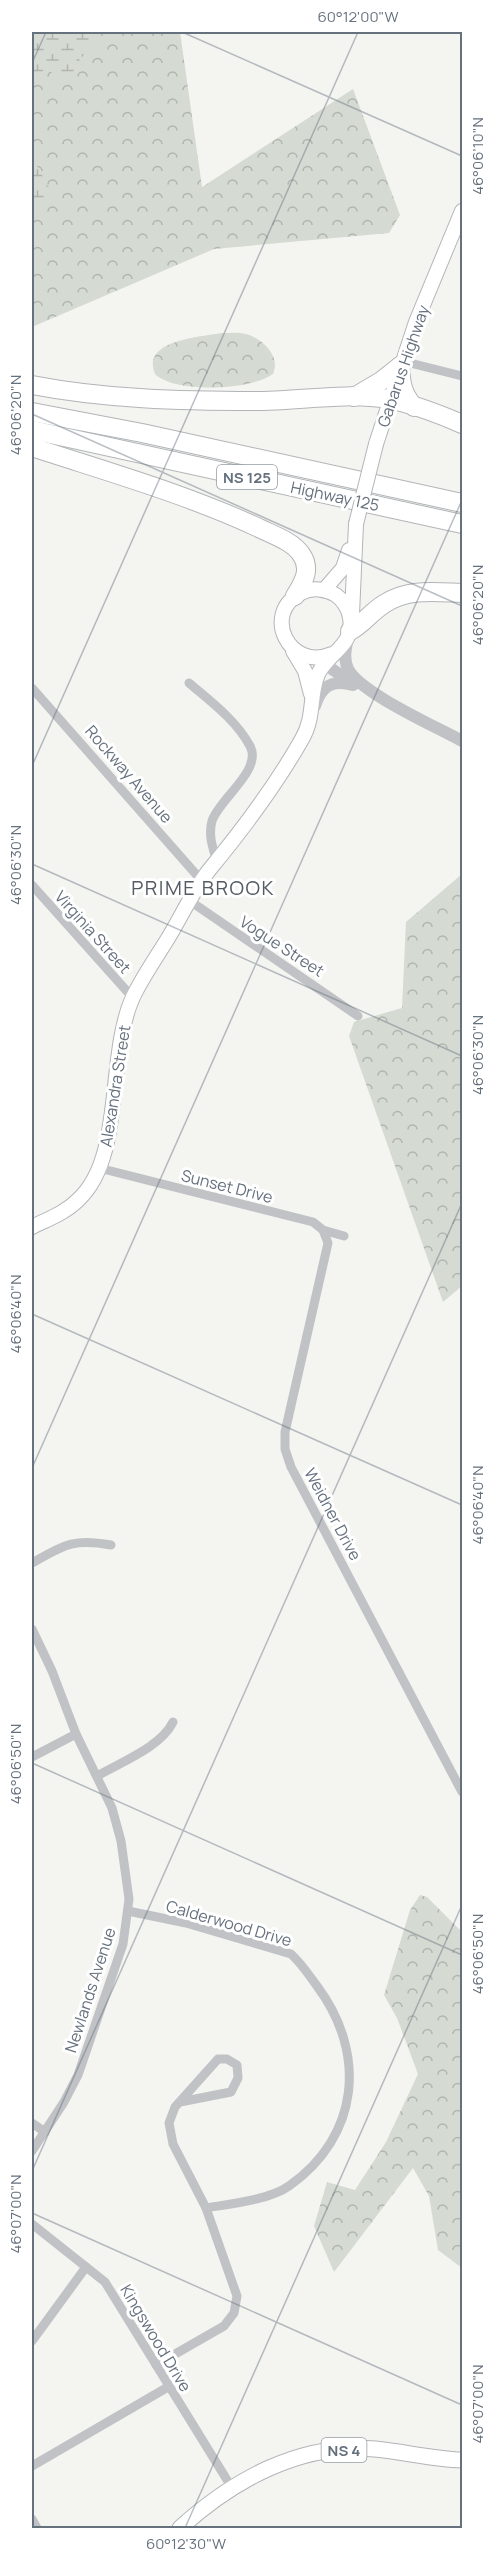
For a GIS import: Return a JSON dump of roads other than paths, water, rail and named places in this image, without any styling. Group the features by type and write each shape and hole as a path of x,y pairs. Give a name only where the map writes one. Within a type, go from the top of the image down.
{"highway":[{"path":"354,397 381,381 401,364"},
{"path":"401,364 402,387 414,407"},
{"path":"32,385 78,393 169,399 288,401 354,397 390,400 462,424"},
{"name":"Highway 125","path":"32,412 142,433 462,503"},
{"name":"Highway 125","path":"32,430 462,524"},
{"path":"32,447 210,506 287,543 302,556 306,568 303,581 295,596"},
{"path":"350,631 383,604 409,593 428,591 462,593"}],"main road":[{"name":"Gabarus Highway","path":"324,590 343,568 376,444 401,364 462,211"},
{"name":"Gabarus Highway","path":"350,631 356,524"},
{"path":"289,644 303,656 324,658 342,647 350,631 349,613 344,602 324,590 312,590 295,596 287,605 283,616 283,634 305,671 312,712"},
{"name":"Alexandra Street","path":"32,1227 63,1212 88,1190 99,1168 109,1133 120,1042 133,998 202,881 218,862 297,748 312,712 317,678 324,658"},
{"name":"NS 4","path":"180,2529 214,2499 276,2465 297,2457 335,2450 374,2449 462,2460"}],"street":[{"path":"401,364 462,376"},
{"path":"350,631 345,652 347,667 356,680 369,690 462,741"},
{"path":"324,658 357,686"},
{"path":"312,712 325,686 341,682 369,690"},
{"path":"189,683 225,715 252,752 248,770 212,821 211,843 218,862"},
{"name":"Rockway Avenue","path":"32,688 202,881"},
{"name":"Virginia Street","path":"32,885 133,998"},
{"name":"Vogue Street","path":"190,901 358,1016"},
{"name":"Sunset Drive","path":"99,1168 313,1222 323,1230 344,1236"},
{"name":"Weidner Drive","path":"323,1230 328,1242 285,1432 285,1449 291,1467 462,1792"},
{"path":"32,1563 74,1542 88,1541 111,1545"},
{"name":"Newlands Avenue","path":"32,1629 52,1671 76,1734 112,1808 121,1841 127,1878 128,1911 123,1944 78,2075 32,2151"},
{"path":"97,1776 154,1744 165,1736 173,1722"},
{"path":"32,1757 76,1734"},
{"name":"Calderwood Drive","path":"128,1911 186,1923 291,1954 302,1965 337,2017 346,2044 350,2071 348,2099 337,2132 311,2169 283,2190 206,2208"},
{"path":"156,2365 224,2326 233,2316 237,2306 237,2296 206,2208 171,2137 169,2119 180,2102 218,2059 227,2059 237,2065 238,2078 231,2092 180,2102"},
{"path":"32,2123 45,2132"},
{"name":"Kingswood Drive","path":"32,2224 105,2282 232,2488"},
{"path":"32,2340 86,2267"},
{"path":"32,2466 168,2387"},
{"path":"32,2519 37,2529"}],"district":[{"name":"PRIME BROOK","path":"203,887"}]}
